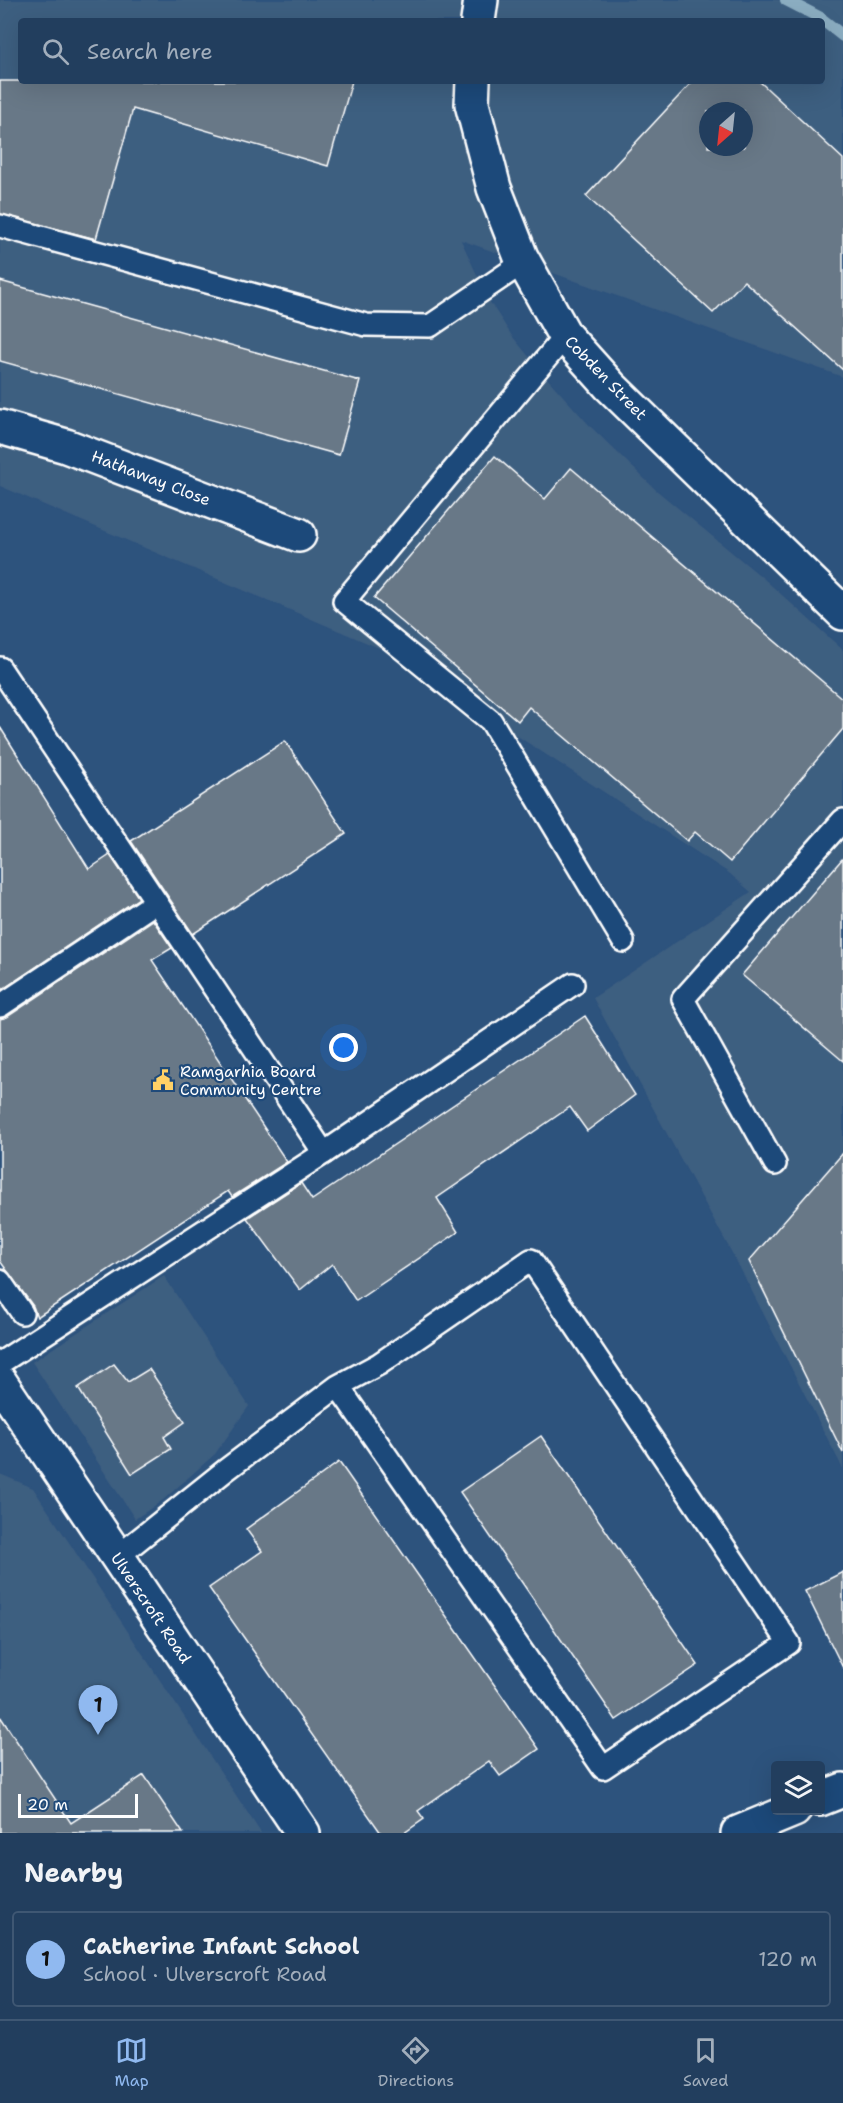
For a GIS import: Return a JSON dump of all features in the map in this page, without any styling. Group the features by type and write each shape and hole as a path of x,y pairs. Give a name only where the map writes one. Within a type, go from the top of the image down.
{"street":[{"path":"479,18 482,0"},
{"name":"Cobden Street","path":"473,84 472,104 495,188 524,262 564,336 610,386 843,612"},
{"name":"Hathaway Close","path":"0,427 66,446 299,535"},
{"name":"Ulverscroft Road","path":"2,1384 303,1833"},
{"path":"825,1797 843,1790"},
{"path":"738,1833 782,1815"}],"lane":[{"path":"0,226 366,325 430,326 524,262"},
{"path":"564,336 344,601 491,721 623,941"},
{"path":"0,668 9,699 156,902 324,1153"},
{"path":"775,1164 683,999 843,820"},
{"path":"0,1006 156,902"},
{"path":"2,1384 324,1153 573,984"},
{"path":"117,1557 226,1470 338,1386 379,1364 531,1260 789,1643 603,1768 338,1386"},
{"path":"0,1281 21,1313"}],"shaded area":[{"path":"0,0 843,0 843,377 461,240 488,299 512,336 591,427 656,490 763,578 843,650 843,1469 738,1264 593,998 751,892 729,873 386,651 0,486"},
{"path":"164,1276 249,1406 215,1454 163,1500 135,1519 32,1362"},
{"path":"0,1474 33,1488 261,1833 0,1833"}],"building":[{"path":"0,81 18,81 18,84 351,84 328,166 133,109 96,239 0,214"},
{"path":"690,84 762,84 843,159 843,370 744,281 713,313 586,196"},
{"path":"0,281 360,381 339,455 0,361"},
{"path":"495,456 545,499 571,468 843,699 843,729 730,862 695,832 687,841 529,707 518,721 374,598"},
{"path":"0,727 89,869 110,855 139,898 0,991"},
{"path":"285,741 346,834 193,934 131,841"},
{"path":"843,858 843,1061 742,975"},
{"path":"153,920 172,948 152,960 287,1162 232,1197 228,1191 37,1317 33,1306 0,1261 0,1019 7,1017"},
{"path":"585,1016 635,1095 587,1131 570,1107 437,1198 458,1232 356,1301 332,1264 300,1290 247,1218 301,1183 312,1200"},
{"path":"843,1153 843,1453 749,1261"},
{"path":"114,1364 128,1382 149,1369 185,1422 164,1437 171,1449 132,1474 78,1388"},
{"path":"541,1436 698,1665 616,1720 460,1492"},
{"path":"339,1462 539,1749 500,1776 489,1761 418,1811 424,1819 404,1833 381,1833 209,1588 262,1551 246,1529"},
{"path":"843,1572 843,1668 805,1591"},
{"path":"0,1716 71,1823 144,1775 183,1833 0,1833"}],"waterway":[{"path":"786,0 820,18"},
{"path":"825,22 843,36"}],"place":[{"name":"Ramgarhia Board Community Centre","path":"163,1080"},
{"name":"Catherine Infant School","path":"98,1735"}]}
